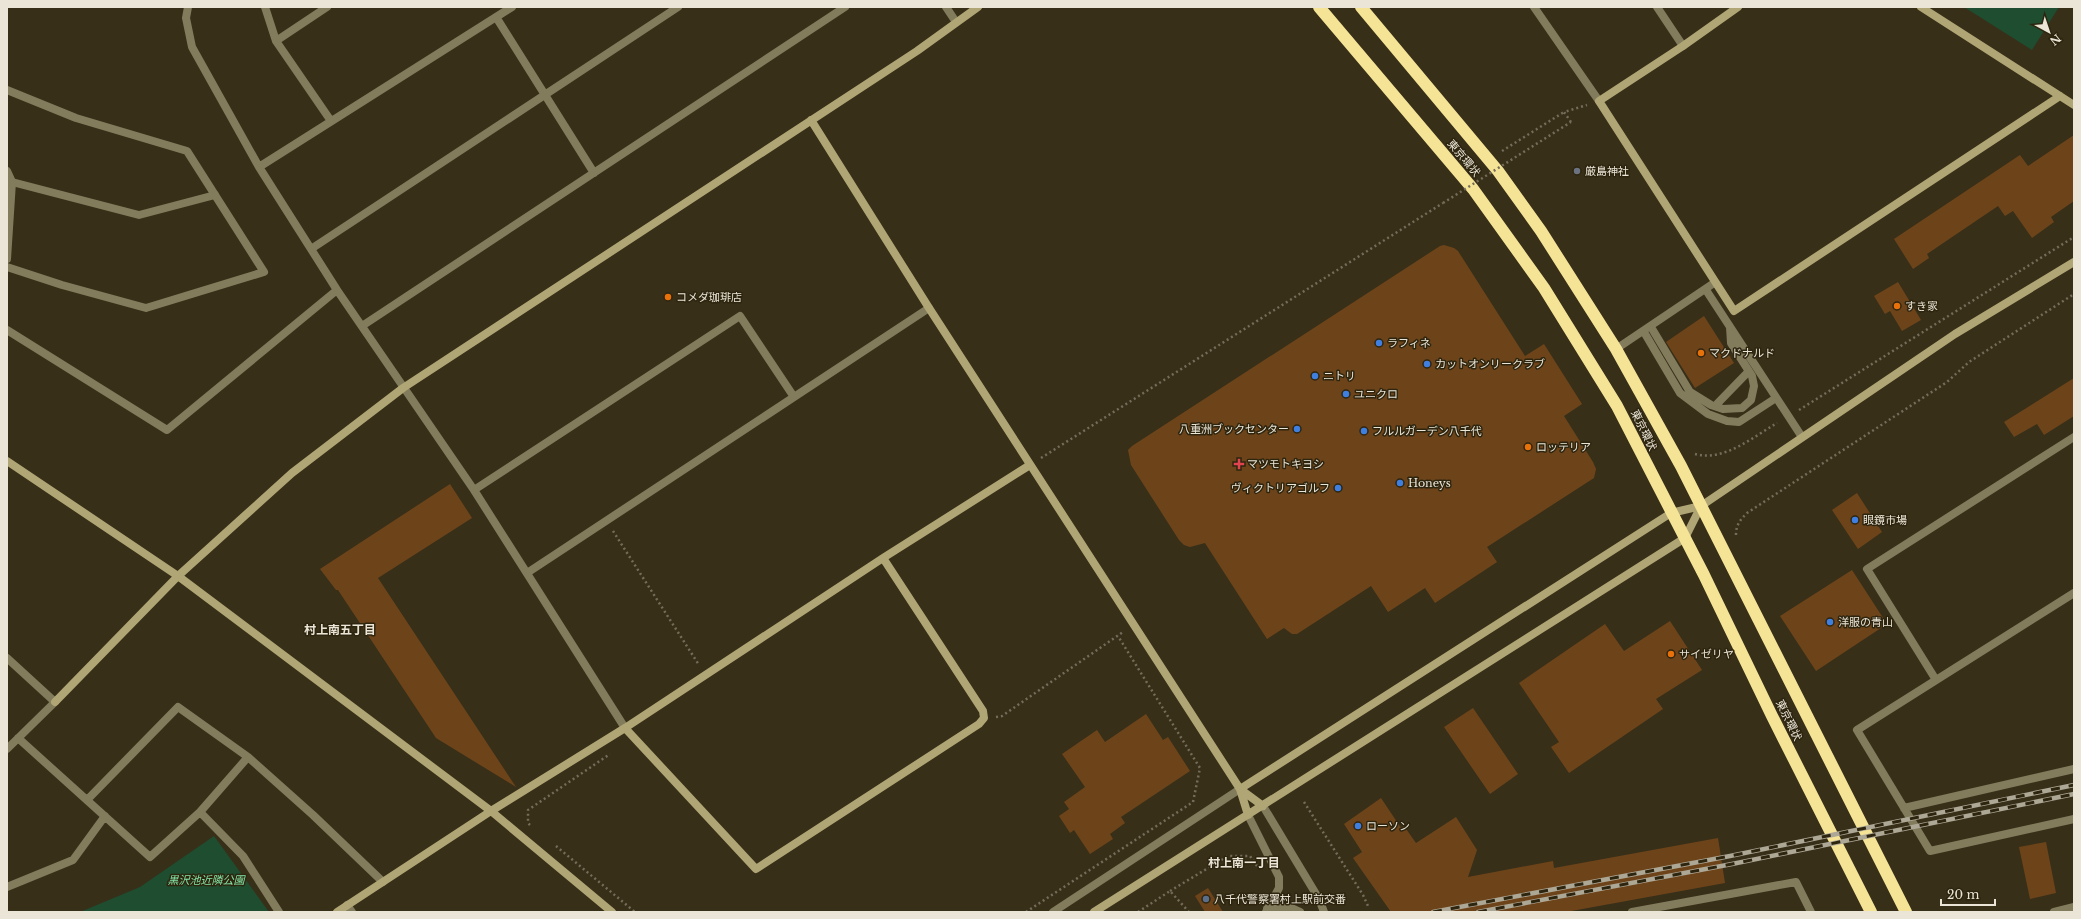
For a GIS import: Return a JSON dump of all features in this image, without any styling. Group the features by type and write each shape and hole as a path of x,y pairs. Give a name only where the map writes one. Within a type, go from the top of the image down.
{"highway":[{"name":"東京環状","path":"1319,7 1473,189 1544,288 1617,406 1685,538 1772,716 1871,912"},
{"name":"東京環状","path":"1361,7 1498,171 1541,231 1616,349 1658,422 1906,912"}],"street":[{"path":"188,7 186,18 192,47 259,167 337,290 474,490 625,728 756,869 979,724 984,718 983,711 883,558"},
{"path":"265,7 276,41 331,121"},
{"path":"276,41 327,7"},
{"path":"259,167 512,7"},
{"path":"311,249 678,7"},
{"path":"362,326 845,7"},
{"path":"946,7 956,22"},
{"path":"7,749 178,576 292,473 403,388 917,51 978,7"},
{"path":"1534,7 1599,101 1714,283 1734,311 2060,96"},
{"path":"1657,7 1684,46"},
{"path":"1599,101 1684,46 1738,7"},
{"path":"1921,7 2074,105"},
{"path":"496,17 594,173"},
{"path":"7,90 76,118 187,151 264,272 146,308 62,285 7,267"},
{"path":"811,120 929,308 1240,789 1248,815 1279,877 1279,888 1267,911"},
{"path":"7,171 12,182 7,259"},
{"path":"12,182 139,215 215,195"},
{"path":"1053,912 1240,789 1671,513 1701,506 1955,334 2074,262"},
{"path":"1616,349 1706,290 1714,283"},
{"path":"7,330 167,430 337,290"},
{"path":"1706,290 1802,437"},
{"path":"527,573 929,308"},
{"path":"474,490 740,316 794,397"},
{"path":"1647,329 1690,392 1723,409 1742,408 1751,400 1754,386 1748,371 1731,343 1730,327"},
{"path":"1647,329 1680,393 1708,414 1727,422 1739,422 1776,398"},
{"path":"1715,406 1748,371"},
{"path":"1936,680 1867,569 2074,437"},
{"path":"7,461 178,576 490,811 612,912"},
{"path":"337,912 349,909 383,882 490,811 625,728 883,558 1030,464"},
{"path":"1094,912 1685,538 1701,506"},
{"path":"2074,593 1858,730 1930,851 2074,819"},
{"path":"7,658 55,702"},
{"path":"87,800 178,707 248,757 313,815 383,882"},
{"path":"18,738 150,857 200,812 248,757"},
{"path":"1904,808 2074,769"},
{"path":"1240,789 1263,806 1319,900 1324,912"},
{"path":"200,812 243,856 279,912"},
{"path":"7,887 73,860 105,816"},
{"path":"1632,912 1796,882 1810,912"},
{"path":"2054,912 2074,906"},
{"path":"1267,911 1289,907 1300,912"}],"path":[{"path":"1502,151 1564,112 1599,101"},
{"path":"1030,464 1571,122 1564,112"},
{"path":"1695,454 1704,457 1718,455 1738,446 2074,237"},
{"path":"1736,535 1736,528 1740,520 1747,513 1947,382 1969,362 2074,294"},
{"path":"606,521 706,675"},
{"path":"984,718 1002,716 1134,625"},
{"path":"1026,912 1193,802 1200,768 1118,636"},
{"path":"534,828 528,823 528,810 613,753"},
{"path":"1304,802 1363,895 1368,906"},
{"path":"551,842 635,912"},
{"path":"1138,912 1228,856 1250,856 1261,872"},
{"path":"1170,891 1189,912"}],"green space":[{"path":"1964,7 2059,7 2032,50"},
{"name":"黒沢池近隣公園","path":"214,836 269,912 80,912 140,887"}],"building":[{"path":"2074,135 2074,201 2051,217 2054,222 2032,238 2013,211 2005,216 1998,206 1927,254 1929,258 1913,269 1894,239 2020,155 2028,166"},
{"name":"フルルガーデン八千代","path":"1444,245 1458,251 1525,356 1544,344 1582,404 1564,416 1593,462 1596,469 1594,478 1487,547 1497,562 1435,603 1425,588 1388,612 1371,586 1297,634 1292,634 1284,628 1267,639 1205,543 1190,547 1184,545 1179,540 1131,465 1128,450 1440,246"},
{"path":"1898,282 1921,320 1902,331 1890,311 1885,314 1874,296"},
{"path":"1704,316 1734,363 1695,388 1666,342"},
{"path":"2074,378 2074,416 2044,435 2037,424 2014,437 2004,422"},
{"path":"450,484 472,518 378,578 516,787 436,738 338,590 336,590 320,569"},
{"path":"1857,493 1882,532 1858,549 1832,510"},
{"path":"1852,570 1887,624 1816,671 1780,616"},
{"path":"1670,621 1702,670 1656,699 1663,709 1569,773 1551,747 1559,742 1519,683 1605,624 1624,651"},
{"path":"1473,708 1518,774 1490,794 1444,727"},
{"path":"1146,714 1163,740 1168,737 1190,771 1121,817 1125,823 1110,834 1113,839 1090,854 1074,830 1070,833 1059,816 1069,809 1064,802 1085,787 1062,754 1097,730 1105,742"},
{"path":"1381,798 1401,828 1404,826 1416,843 1456,817 1477,850 1468,877 1553,861 1554,868 1718,838 1725,883 1566,912 1391,912 1353,858 1362,852 1344,824"},
{"path":"2046,842 2056,893 2030,899 2019,847"},
{"path":"1208,888 1223,912 1205,912 1195,896"}],"railway":[{"path":"1433,912 1730,856 2074,785"},
{"path":"1478,912 1732,864 2074,794"}],"place":[{"name":"厳島神社","path":"1577,171"},
{"name":"コメダ珈琲店","path":"668,297"},
{"name":"すき家","path":"1897,306"},
{"name":"ラフィネ","path":"1379,343"},
{"name":"マクドナルド","path":"1701,353"},
{"name":"カットオンリークラブ","path":"1427,364"},
{"name":"ニトリ","path":"1315,376"},
{"name":"ユニクロ","path":"1346,394"},
{"name":"八重洲ブックセンター","path":"1297,429"},
{"name":"フルルガーデン八千代","path":"1364,431"},
{"name":"ロッテリア","path":"1528,447"},
{"name":"マツモトキヨシ","path":"1239,464"},
{"name":"Honeys","path":"1400,483"},
{"name":"ヴィクトリアゴルフ","path":"1338,488"},
{"name":"眼鏡市場","path":"1855,520"},
{"name":"洋服の青山","path":"1830,622"},
{"name":"サイゼリヤ","path":"1671,654"},
{"name":"ローソン","path":"1358,826"},
{"name":"八千代警察署村上駅前交番","path":"1206,899"}],"district":[{"name":"村上南五丁目","path":"340,630"},
{"name":"村上南一丁目","path":"1244,863"}]}
